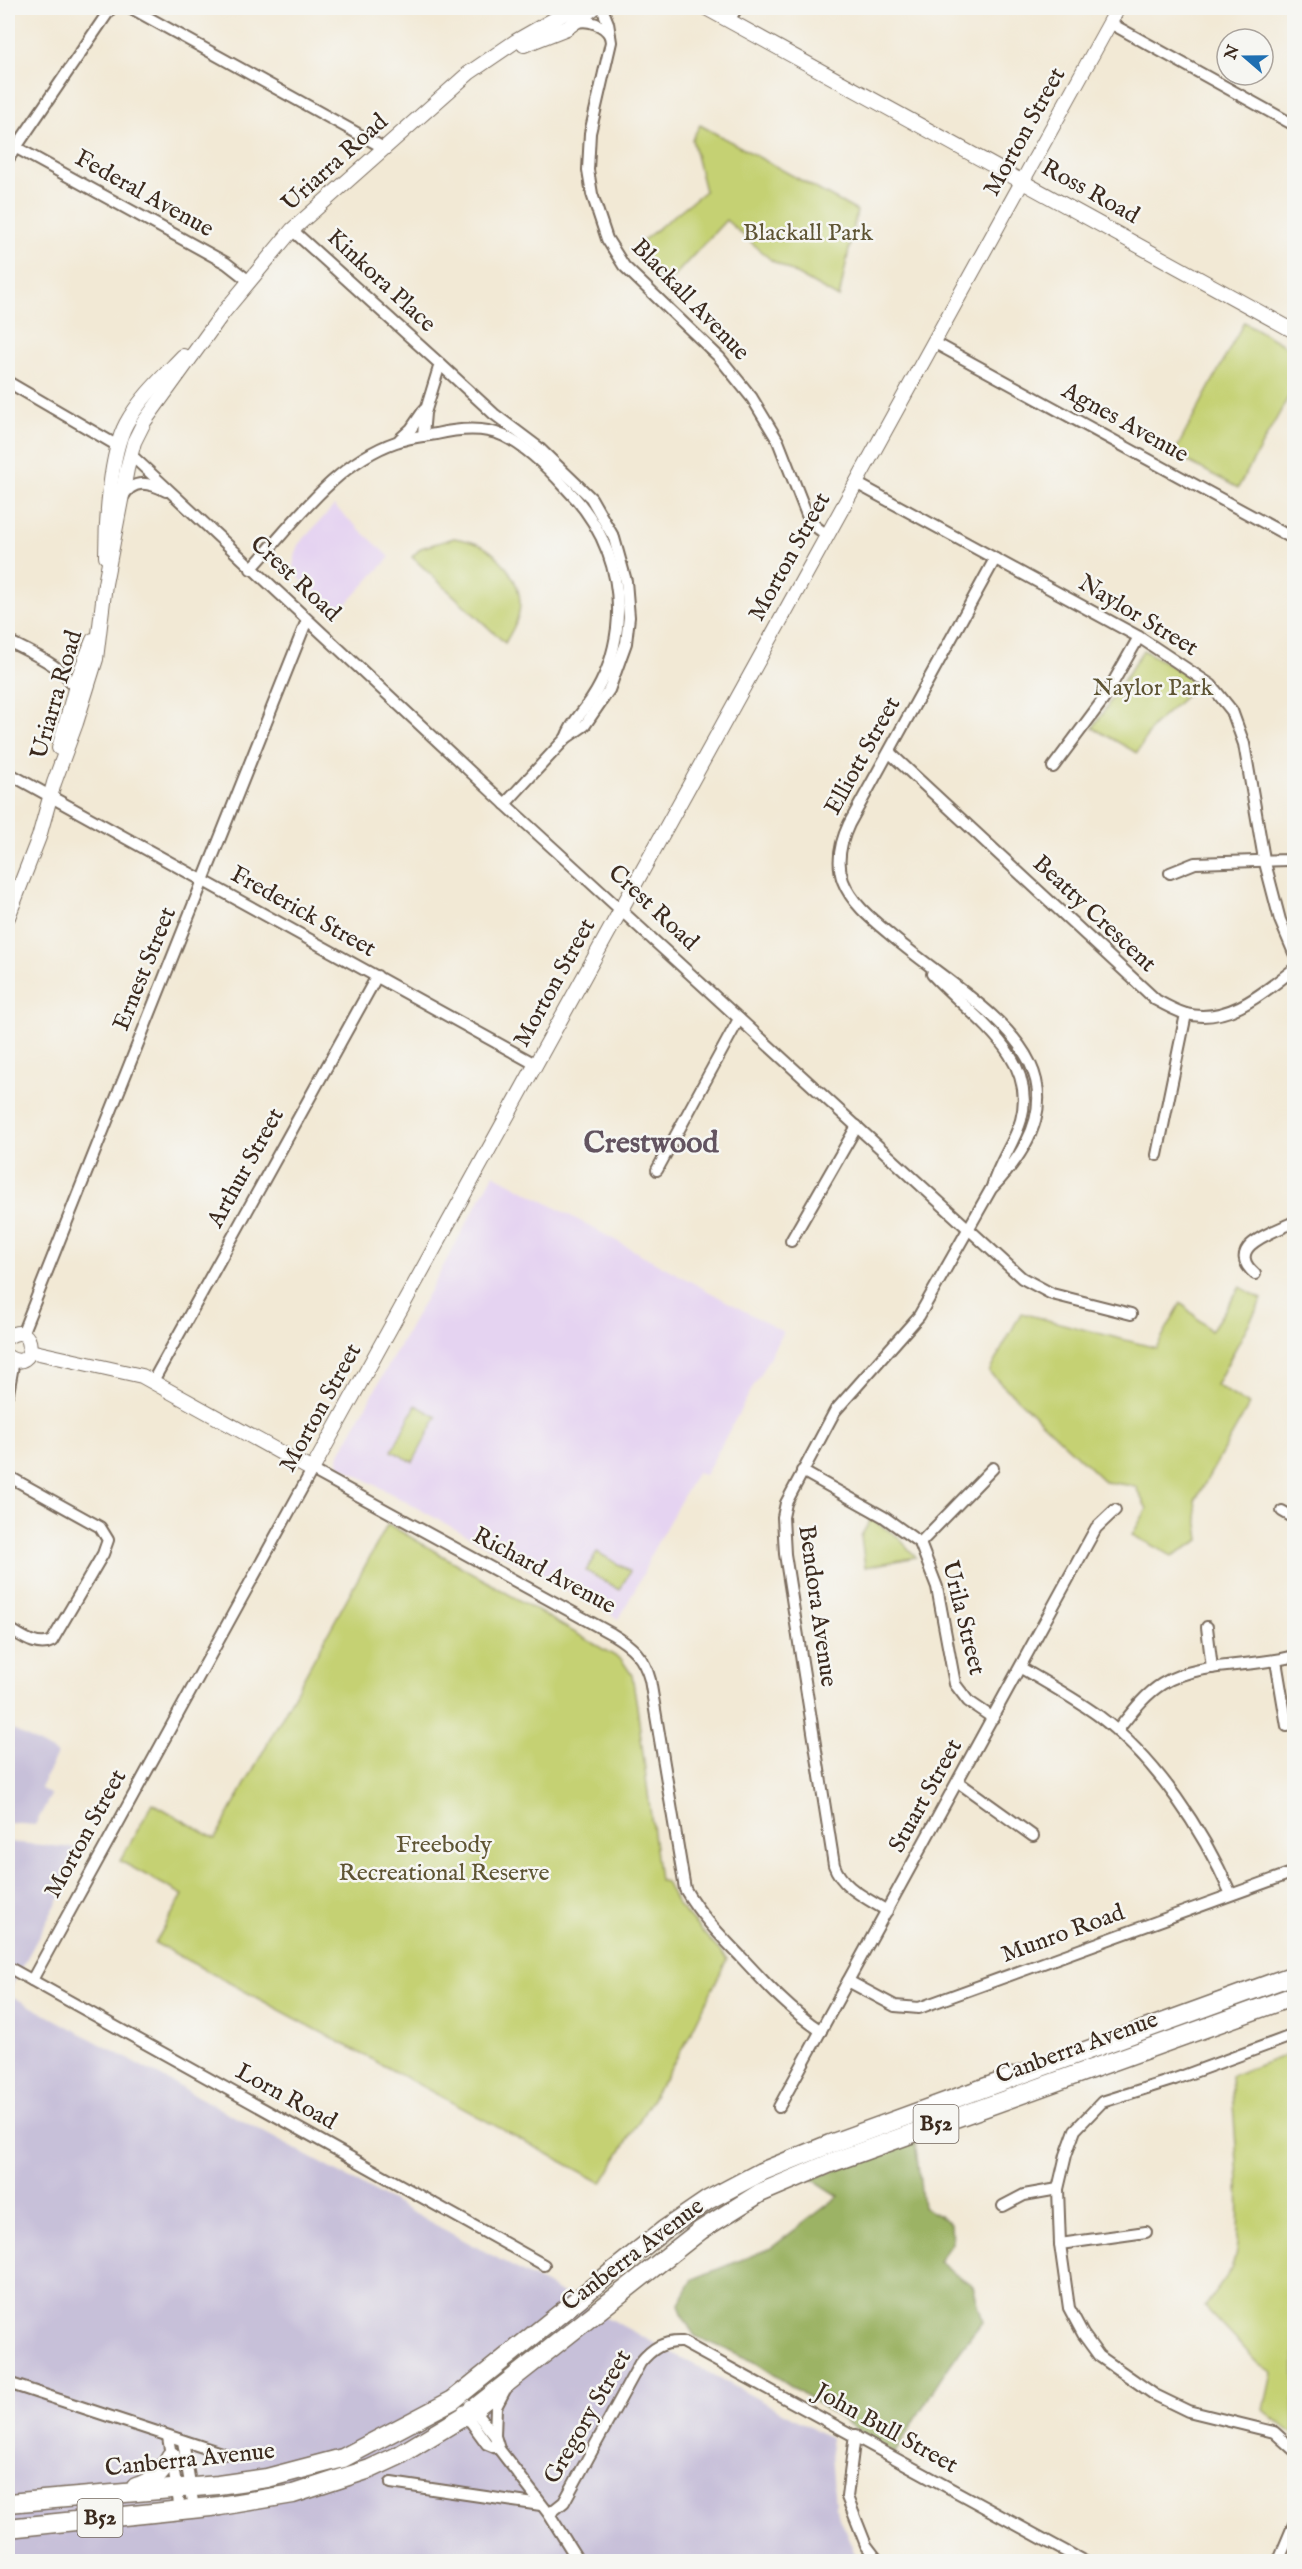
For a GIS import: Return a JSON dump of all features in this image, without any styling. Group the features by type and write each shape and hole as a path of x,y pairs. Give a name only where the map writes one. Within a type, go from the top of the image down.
{"highway":[{"name":"Canberra Avenue","path":"8,2504 184,2489 267,2478 343,2458 458,2397 664,2230 708,2200 760,2172 830,2144 1294,1975"},
{"name":"Canberra Avenue","path":"8,2528 220,2506 293,2494 370,2469 398,2456 469,2412 701,2230 760,2193 833,2162 1294,1996"},
{"path":"117,2493 154,2480 164,2470 171,2456"}],"street":[{"path":"8,159 111,8"},
{"path":"131,8 384,148"},
{"name":"Uriarra Road","path":"8,916 35,848 52,789 81,709 96,659 105,584 130,454 144,422 223,313 292,230 489,59 574,8"},
{"name":"Uriarra Road","path":"489,59 574,23 594,8"},
{"name":"Blackall Avenue","path":"602,8 608,21 609,53 591,126 588,157 592,194 607,239 624,266 719,357 752,398 778,441 807,515 828,536"},
{"name":"Ross Road","path":"706,8 1023,180 1294,331"},
{"path":"729,21 737,8"},
{"name":"Morton Street","path":"32,1980 1119,8"},
{"path":"574,23 583,21 593,23 607,30 610,36"},
{"path":"1110,23 1294,125"},
{"name":"Federal Avenue","path":"15,147 229,264 249,281"},
{"name":"Kinkora Place","path":"292,230 494,414 538,447 578,483 597,506 614,538 626,581 629,617 626,643 618,670 596,712 582,729 566,738 505,804"},
{"name":"Uriarra Road","path":"105,584 106,527 118,446 129,419 145,397 223,313"},
{"name":"Agnes Avenue","path":"935,343 1294,539"},
{"name":"Kinkora Place","path":"423,436 429,399 440,364"},
{"name":"Crest Road","path":"8,382 130,454 505,804 1032,1285 1059,1296 1131,1314"},
{"path":"396,442 416,423 429,399"},
{"name":"Kinkora Place","path":"494,414 506,437"},
{"name":"Kinkora Place","path":"251,569 339,476 368,455 396,442 467,429 506,437 556,478 579,502 598,529 614,569 618,621 609,662 592,698 570,728 566,738"},
{"name":"Crest Road","path":"122,500 127,491 140,483 169,492"},
{"name":"Naylor Street","path":"856,483 1139,637 1211,685 1232,711 1244,744 1264,859 1280,920 1294,954"},
{"name":"Elliott Street","path":"967,1228 991,1189 1013,1164 1031,1133 1038,1106 1035,1076 1016,1038 964,991 920,961 870,918 850,894 843,879 841,850 843,837 995,559"},
{"name":"Uriarra Road","path":"52,789 61,740 74,693 100,618"},
{"name":"Ernest Street","path":"22,1334 307,620"},
{"path":"1053,767 1103,700 1139,637"},
{"path":"8,641 64,669 74,668 86,657"},
{"path":"56,667 73,683 74,693"},
{"name":"Beatty Crescent","path":"890,753 1156,1000 1186,1014 1217,1016 1252,1001 1294,969"},
{"name":"Frederick Street","path":"8,773 52,789 202,881 536,1064"},
{"path":"1170,873 1195,863 1288,860 1294,857"},
{"name":"Arthur Street","path":"153,1381 377,976"},
{"path":"1157,1155 1186,1014"},
{"path":"657,1170 739,1019"},
{"path":"791,1241 857,1126"},
{"path":"1255,1274 1248,1268 1247,1247 1256,1239 1294,1222"},
{"name":"Bendora Avenue","path":"887,1911 845,1884 834,1865 783,1535 786,1503 835,1411 919,1316 967,1228"},
{"path":"8,1337 13,1334 22,1334 30,1343 30,1351 26,1357 11,1358 8,1394"},
{"name":"Richard Avenue","path":"30,1351 142,1376 153,1381 612,1634 635,1649 643,1661 650,1680 685,1889 705,1918 755,1971 800,2016 821,2031"},
{"path":"920,1544 993,1468"},
{"name":"Urila Street","path":"802,1472 884,1517 920,1544 937,1587 955,1684 968,1701 993,1718"},
{"path":"8,1476 100,1527 108,1540 103,1554 52,1641 38,1644 8,1628"},
{"name":"Stuart Street","path":"779,2107 1096,1528 1115,1509"},
{"path":"1282,1511 1294,1518"},
{"path":"1207,1627 1212,1668"},
{"path":"1117,1731 1162,1684 1172,1679 1212,1668 1276,1661 1294,1656"},
{"path":"1276,1661 1287,1726"},
{"path":"1021,1668 1083,1704 1117,1731 1154,1771 1173,1796 1213,1855 1231,1894"},
{"path":"958,1782 1033,1836"},
{"name":"Munro Road","path":"848,1981 895,2006 919,2008 1294,1872"},
{"name":"Lorn Road","path":"8,1967 544,2265"},
{"path":"1294,2035 1175,2079 1102,2102 1075,2130 1058,2188 1060,2244 1069,2308 1083,2334 1099,2356 1155,2395 1196,2413 1274,2432 1294,2450"},
{"path":"1003,2206 1024,2195 1058,2188"},
{"path":"1060,2244 1146,2232"},
{"name":"John Bull Street","path":"665,2343 688,2344 1084,2562"},
{"name":"Gregory Street","path":"549,2514 564,2502 640,2363 652,2350 665,2343"},
{"path":"508,2382 496,2407 495,2436 499,2449 549,2514 579,2562"},
{"path":"8,2383 224,2454"},
{"path":"458,2397 487,2444 499,2449"},
{"path":"469,2412 495,2436"},
{"path":"855,2435 847,2497 866,2545 879,2562"},
{"path":"168,2437 171,2456 184,2489"},
{"path":"183,2441 184,2489 187,2509"},
{"path":"391,2484 541,2505"},
{"path":"1278,2562 1294,2524"}],"shaded area":[{"path":"334,506 390,557 337,614 300,579 293,566 298,545"},
{"path":"494,1174 783,1332 705,1475 696,1473 651,1554 619,1619 339,1465 338,1457"},
{"path":"8,1727 57,1754 40,1788 51,1795 35,1825 8,1823"},
{"path":"8,1842 86,1849 8,1993"},
{"path":"8,1994 830,2438 835,2506 858,2561 8,2561"}],"green space":[{"name":"Blackall Park","path":"700,125 857,211 839,298 771,260 726,220 666,285 632,249 705,191 692,139"},
{"path":"1244,322 1294,351 1294,387 1238,488 1174,454"},
{"path":"454,538 486,548 498,558 514,579 520,609 505,643 412,557 421,548"},
{"name":"Naylor Park","path":"1143,650 1198,684 1153,726 1137,753 1093,728"},
{"path":"1240,1287 1262,1299 1216,1385 1249,1405 1195,1501 1200,1540 1172,1556 1132,1535 1147,1509 1135,1486 1105,1482 989,1372 1021,1313 1156,1348 1181,1303 1211,1331"},
{"path":"416,1405 437,1417 413,1462 392,1451"},
{"path":"871,1519 897,1536 916,1557 865,1567 861,1536"},
{"name":"Freebody Recreational Reserve","path":"388,1524 622,1660 632,1675 659,1880 666,1882 677,1904 727,1959 688,2039 602,2183 155,1943 183,1895 120,1861 153,1803 215,1839"},
{"path":"597,1552 630,1571 620,1590 586,1571"},
{"path":"1294,2052 1294,2435 1264,2410 1272,2373 1259,2364 1205,2307 1231,2269 1236,2253 1239,2205 1231,2076"},
{"path":"915,2140 923,2207 951,2223 952,2243 938,2261 973,2286 983,2321 947,2369 894,2454 755,2362 695,2336 683,2317 679,2304 693,2279 771,2248 839,2196 812,2179"}],"district":[{"name":"Crestwood","path":"651,1144"}]}
